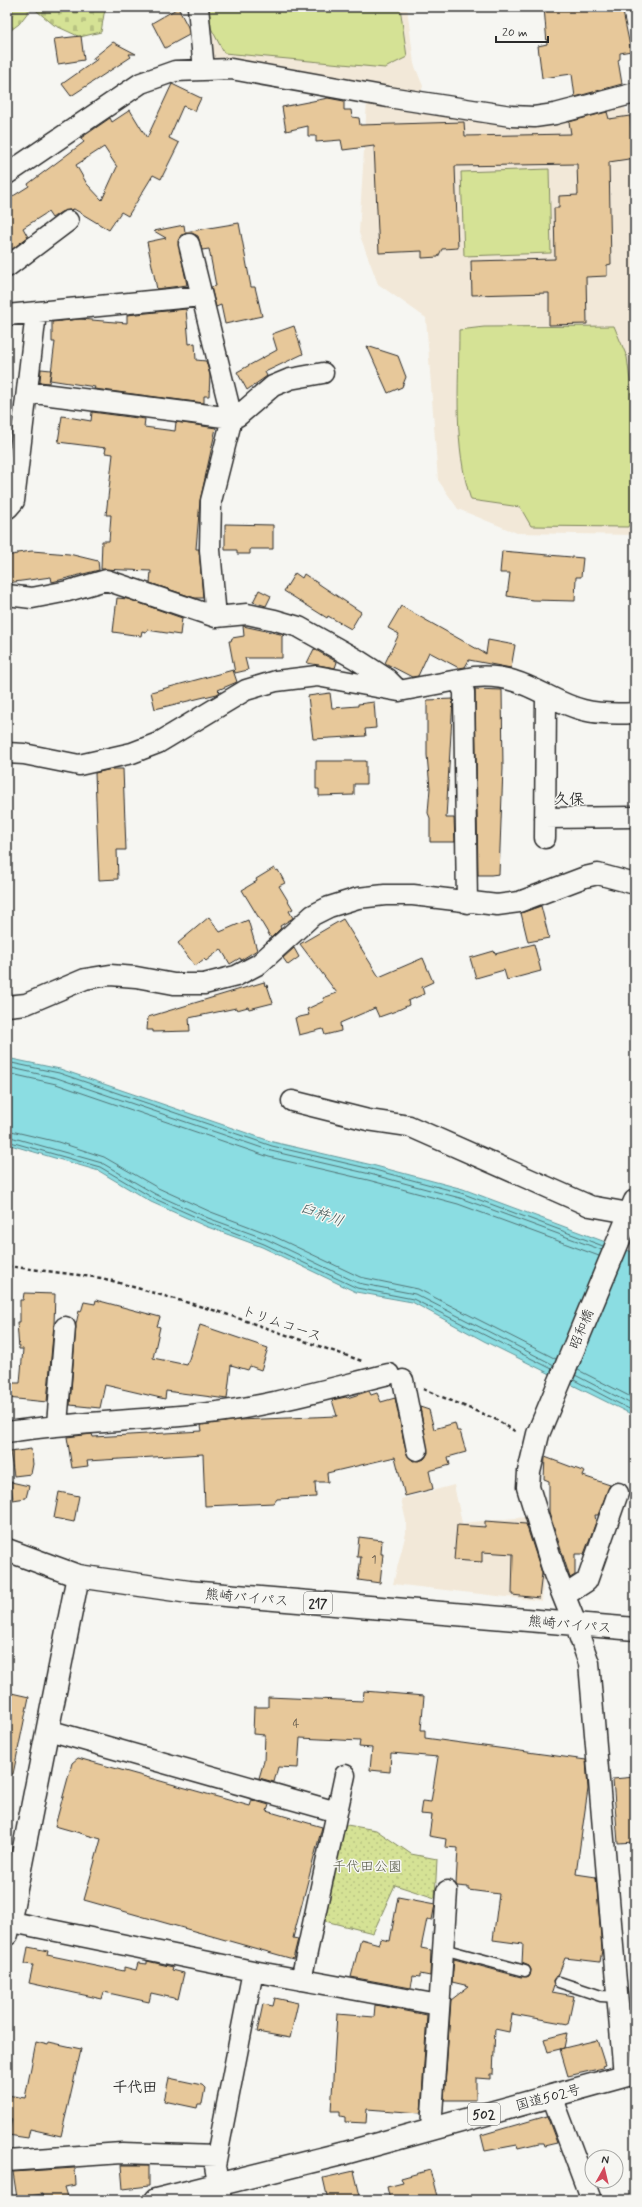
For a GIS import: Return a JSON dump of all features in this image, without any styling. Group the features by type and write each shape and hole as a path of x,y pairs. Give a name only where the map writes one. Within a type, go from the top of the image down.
{"main road":[{"name":"昭和橋","path":"575,1624 555,1574 528,1487 529,1472 537,1438 631,1210"},
{"name":"熊崎バイパス","path":"7,1550 78,1576 189,1592 635,1630"},
{"path":"8,1926 78,1576"},
{"name":"国道502号","path":"156,2200 220,2195 345,2153 629,2074"}],"street":[{"path":"198,7 204,70"},
{"path":"7,174 141,83 175,71 231,69 388,97 511,116 534,117 555,114 635,93"},
{"path":"7,267 68,221"},
{"path":"189,244 232,418 211,501 210,550 216,616"},
{"path":"7,316 201,296"},
{"path":"8,508 14,502 36,312"},
{"path":"27,392 232,418 238,416 273,386 290,379 323,373"},
{"path":"7,595 32,598 68,591 106,580 216,616 247,614 275,620 299,627 356,659 387,679 399,690"},
{"path":"7,753 80,765 132,753 158,743 246,690 276,681 317,676 399,690 486,676 509,679 546,696 583,710 617,714 635,713"},
{"path":"459,680 464,692 467,903"},
{"path":"545,838 546,696"},
{"path":"545,818 635,817"},
{"path":"7,1006 26,1004 86,979 110,975 181,984 204,984 236,976 258,964 313,915 329,907 358,898 385,895 413,895 467,903 497,905 519,902 585,877 598,874 635,884"},
{"path":"292,1101 368,1120 410,1126 590,1206 631,1210"},
{"path":"57,1424 65,1327"},
{"path":"7,1432 57,1424 201,1414 256,1405 396,1377 417,1450"},
{"path":"564,1596 587,1582 618,1493"},
{"path":"575,1624 589,1663 617,1997 629,2074"},
{"path":"48,1730 337,1812"},
{"path":"301,1980 345,1775"},
{"path":"431,2129 447,1891"},
{"path":"8,1926 439,2005"},
{"path":"220,2195 215,2166 253,1971"},
{"path":"552,2096 591,2199"},
{"path":"7,2161 122,2153 217,2156"}],"lane":[{"path":"444,1949 525,1971"},
{"path":"559,1982 601,1996 617,1997"}],"path":[{"path":"630,531 635,531"},
{"name":"トリムコース","path":"7,1266 102,1278 220,1312 368,1364 537,1438"}],"shaded area":[{"path":"205,7 407,7 414,64 423,86 421,93 359,81 214,61 211,57"},
{"path":"367,100 548,122 624,107 632,116 635,130 635,535 517,533 458,509 438,480 426,318 378,284 359,233"},
{"path":"454,1485 462,1523 526,1517 544,1575 542,1601 393,1584 406,1533 406,1521 401,1499"}],"green space":[{"path":"7,7 32,7 19,24 7,33"},
{"path":"32,7 107,7 104,14 101,32 80,37 54,25"},
{"path":"209,7 400,7 407,57 385,68 224,53 211,28"},
{"path":"549,169 551,253 464,256 461,172"},
{"path":"614,326 627,357 635,421 635,509 628,527 531,526 520,507 471,500 465,479 459,437 459,330 484,327"},
{"name":"千代田公園","path":"341,1824 376,1830 411,1854 437,1859 435,1898 395,1885 373,1933 321,1920"}],"water":[{"name":"臼杵川","path":"7,1058 60,1069 273,1142 372,1165 463,1189 635,1253 635,1416 484,1341 412,1302 356,1292 262,1247 205,1226 151,1202 99,1171 7,1144"}],"building":[{"path":"544,7 622,7 631,51 620,53 620,59 618,60 622,84 575,97 572,74 542,78 538,46 547,44"},
{"path":"178,8 188,27 189,35 165,48 152,23"},
{"path":"81,36 84,60 58,64 54,39"},
{"path":"113,42 136,54 129,54 131,57 71,96 62,84 99,58 92,59"},
{"path":"172,84 201,98 195,111 183,106 169,138 179,143 161,179 153,175 128,216 121,212 109,230 74,209 61,212 52,218 48,212 23,228 28,237 7,253 7,205 12,201 10,198 29,186 28,184 84,142 81,138 110,118 112,122 130,110 147,138","holes":["104,147 117,167 102,200 87,184 76,165"]},
{"path":"328,98 344,101 344,110 351,110 352,117 359,118 360,125 464,122 465,136 571,134 569,122 607,112 609,119 630,116 635,158 609,162 611,264 607,265 607,276 586,277 587,324 549,325 549,293 472,295 471,261 555,259 554,208 559,208 559,196 578,195 577,164 455,166 458,248 442,249 438,257 422,258 422,251 379,253 374,146 343,150 341,140 316,142 316,136 308,136 308,126 286,131 282,107"},
{"path":"239,223 251,287 255,287 262,316 225,324 221,305 216,307 211,287 216,286 209,249 202,250 198,236 192,233 181,235 178,241 187,285 157,289 147,242 166,238 154,231 184,225 185,232"},
{"path":"186,309 189,344 195,343 196,360 206,361 210,375 209,396 204,396 204,403 94,389 95,387 50,380 55,342 52,342 52,322 80,319 127,323 127,315"},
{"path":"294,326 303,354 265,372 267,376 247,390 237,372 277,350 272,334"},
{"path":"367,346 398,356 406,377 402,387 388,393"},
{"path":"41,369 51,370 49,383 40,382"},
{"path":"92,412 145,419 144,427 175,431 176,422 216,428 200,501 196,549 199,549 203,598 195,598 150,583 151,571 101,569 102,541 109,541 111,515 106,515 113,454 105,453 106,448 58,442 62,416 91,421"},
{"path":"225,524 273,525 273,549 250,549 250,554 237,554 237,550 225,550"},
{"path":"32,551 69,554 98,561 99,570 52,582 51,577 7,583 7,556"},
{"path":"502,551 583,558 581,577 576,577 575,601 533,600 507,596 510,573 500,573"},
{"path":"295,573 302,578 304,574 361,612 351,629 328,616 327,618 284,591"},
{"path":"259,590 271,596 266,606 253,602"},
{"path":"117,598 128,599 182,618 180,635 147,630 146,632 142,631 141,636 113,632"},
{"path":"401,606 486,654 488,640 515,645 511,668 469,660 465,667 459,668 429,652 418,676 412,677 385,663 399,634 388,628"},
{"path":"243,626 285,635 282,636 282,658 245,658 248,670 235,673 229,641 231,641 232,638 244,636"},
{"path":"314,649 337,662 335,668 307,663"},
{"path":"233,670 237,682 218,690 220,692 217,694 155,709 151,692"},
{"path":"475,689 502,690 503,768 499,874 491,875 478,875"},
{"path":"330,693 332,708 358,706 358,704 374,702 376,728 365,729 366,736 313,739 308,696"},
{"path":"453,699 446,818 454,818 455,842 430,842 430,818 428,813 430,788 427,755 427,700"},
{"path":"316,761 366,761 366,784 354,784 354,795 319,796 319,789 316,789"},
{"path":"112,769 123,769 126,850 117,850 118,879 99,880 95,773"},
{"path":"274,868 276,871 278,870 285,883 279,886 293,909 289,911 293,918 280,926 281,928 271,938 242,890"},
{"path":"541,906 549,938 528,942 521,913"},
{"path":"209,917 220,932 248,920 257,950 241,960 240,958 230,964 221,949 206,961 204,959 195,966 178,943"},
{"path":"343,919 379,977 423,958 433,982 422,987 424,994 408,1001 409,1005 396,1011 379,1017 375,1008 340,1023 341,1031 325,1035 323,1029 299,1035 295,1018 309,1015 307,1009 324,1001 323,998 337,993 300,944"},
{"path":"534,944 541,971 507,980 504,970 476,978 470,958 494,951 495,954"},
{"path":"294,948 299,957 288,965 283,958"},
{"path":"264,982 265,986 267,985 273,1003 249,1009 248,1007 237,1010 236,1008 189,1018 190,1031 153,1032 153,1030 147,1030 148,1017"},
{"path":"24,1293 55,1294 54,1324 47,1402 7,1398 7,1383 20,1383 23,1349 19,1349 17,1322 20,1322 20,1300 23,1300"},
{"path":"96,1300 160,1317 157,1326 160,1327 153,1358 187,1365 200,1325 268,1348 261,1370 250,1366 248,1370 231,1365 227,1399 166,1391 165,1399 105,1385 100,1408 70,1405 76,1324 79,1311 81,1312 84,1302 95,1304"},
{"path":"369,1391 371,1395 377,1393 381,1402 395,1398 406,1452 413,1461 424,1459 428,1453 420,1407 429,1410 434,1429 455,1423 457,1431 460,1431 466,1452 448,1457 450,1465 429,1471 433,1489 405,1496 395,1457 327,1473 328,1482 315,1482 316,1497 277,1499 274,1503 205,1506 203,1454 87,1461 88,1466 72,1468 67,1437 92,1434 93,1437 202,1431 201,1425 239,1420 337,1416 332,1400 347,1398"},
{"path":"31,1449 33,1464 31,1474 14,1476 10,1452"},
{"path":"545,1457 585,1472 583,1476 610,1485 598,1515 595,1515 596,1522 584,1554 575,1554 575,1575 570,1578 549,1512 549,1481 544,1479"},
{"path":"11,1482 29,1486 26,1498 13,1500"},
{"path":"59,1492 79,1496 74,1522 54,1518"},
{"path":"485,1521 526,1524 542,1573 539,1598 512,1595 513,1554 482,1552 482,1562 454,1560 457,1525 485,1527"},
{"path":"359,1537 382,1540 381,1554 383,1554 380,1583 358,1580 361,1557 357,1557"},
{"path":"364,1691 424,1696 421,1730 425,1730 425,1738 586,1760 588,1789 576,1874 596,1877 602,1950 600,1962 565,1958 558,1976 553,1980 554,1986 552,1992 574,1996 568,2024 512,2014 509,2032 495,2029 493,2074 490,2074 490,2079 476,2078 476,2100 444,2100 451,2000 469,1986 452,1982 454,1959 521,1977 529,1976 531,1970 529,1966 522,1963 523,1944 493,1940 499,1894 468,1890 468,1887 457,1886 458,1848 445,1847 446,1839 429,1836 432,1815 420,1814 422,1801 431,1802 438,1757 391,1753 390,1772 370,1770 372,1748 359,1747 360,1741 300,1738 298,1768 278,1767 274,1782 259,1778 264,1761 265,1735 253,1734 254,1707 268,1707 268,1697 363,1701"},
{"path":"7,1692 29,1697 13,1774 7,1774"},
{"path":"78,1758 250,1806 252,1800 269,1805 267,1811 322,1827 293,1938 298,1939 293,1959 84,1900 101,1839 55,1826 72,1763"},
{"path":"635,1777 635,1842 618,1843 613,1779"},
{"path":"398,1897 435,1904 432,1920 427,1919 421,1948 431,1950 430,1976 420,1974 420,1977 413,1976 411,1988 351,1977 361,1939 379,1944 380,1939 390,1941"},
{"path":"28,1947 48,1951 47,1955 124,1971 124,1967 136,1970 138,1963 147,1964 147,1961 173,1967 172,1970 184,1973 178,1999 151,1993 149,2002 104,1992 102,1999 29,1983 33,1965 25,1964"},
{"path":"275,1998 298,2003 290,2038 257,2032 263,2004 273,2006"},
{"path":"375,2005 427,2015 421,2113 367,2109 366,2123 345,2122 345,2117 340,2116 340,2111 331,2111 337,2014 374,2017"},
{"path":"567,2033 564,2048 548,2052 544,2039"},
{"path":"597,2040 605,2065 602,2066 603,2068 568,2076 560,2049"},
{"path":"36,2042 48,2045 49,2042 81,2049 61,2136 30,2129 28,2138 8,2135 12,2119 7,2118 7,2095 25,2098"},
{"path":"169,2078 202,2085 205,2088 202,2104 198,2104 197,2108 164,2101"},
{"path":"547,2116 557,2143 544,2146 543,2143 539,2143 518,2148 517,2145 485,2151 481,2135"},
{"path":"121,2165 149,2165 149,2186 123,2189"},
{"path":"75,2168 76,2185 64,2187 68,2200 44,2200 42,2194 17,2198 13,2172"},
{"path":"430,2170 438,2200 390,2200 387,2187 403,2183 401,2178"},
{"path":"354,2171 361,2200 328,2200 323,2178"}],"district":[{"name":"久保","path":"569,799"},
{"name":"千代田","path":"135,2087"}]}
